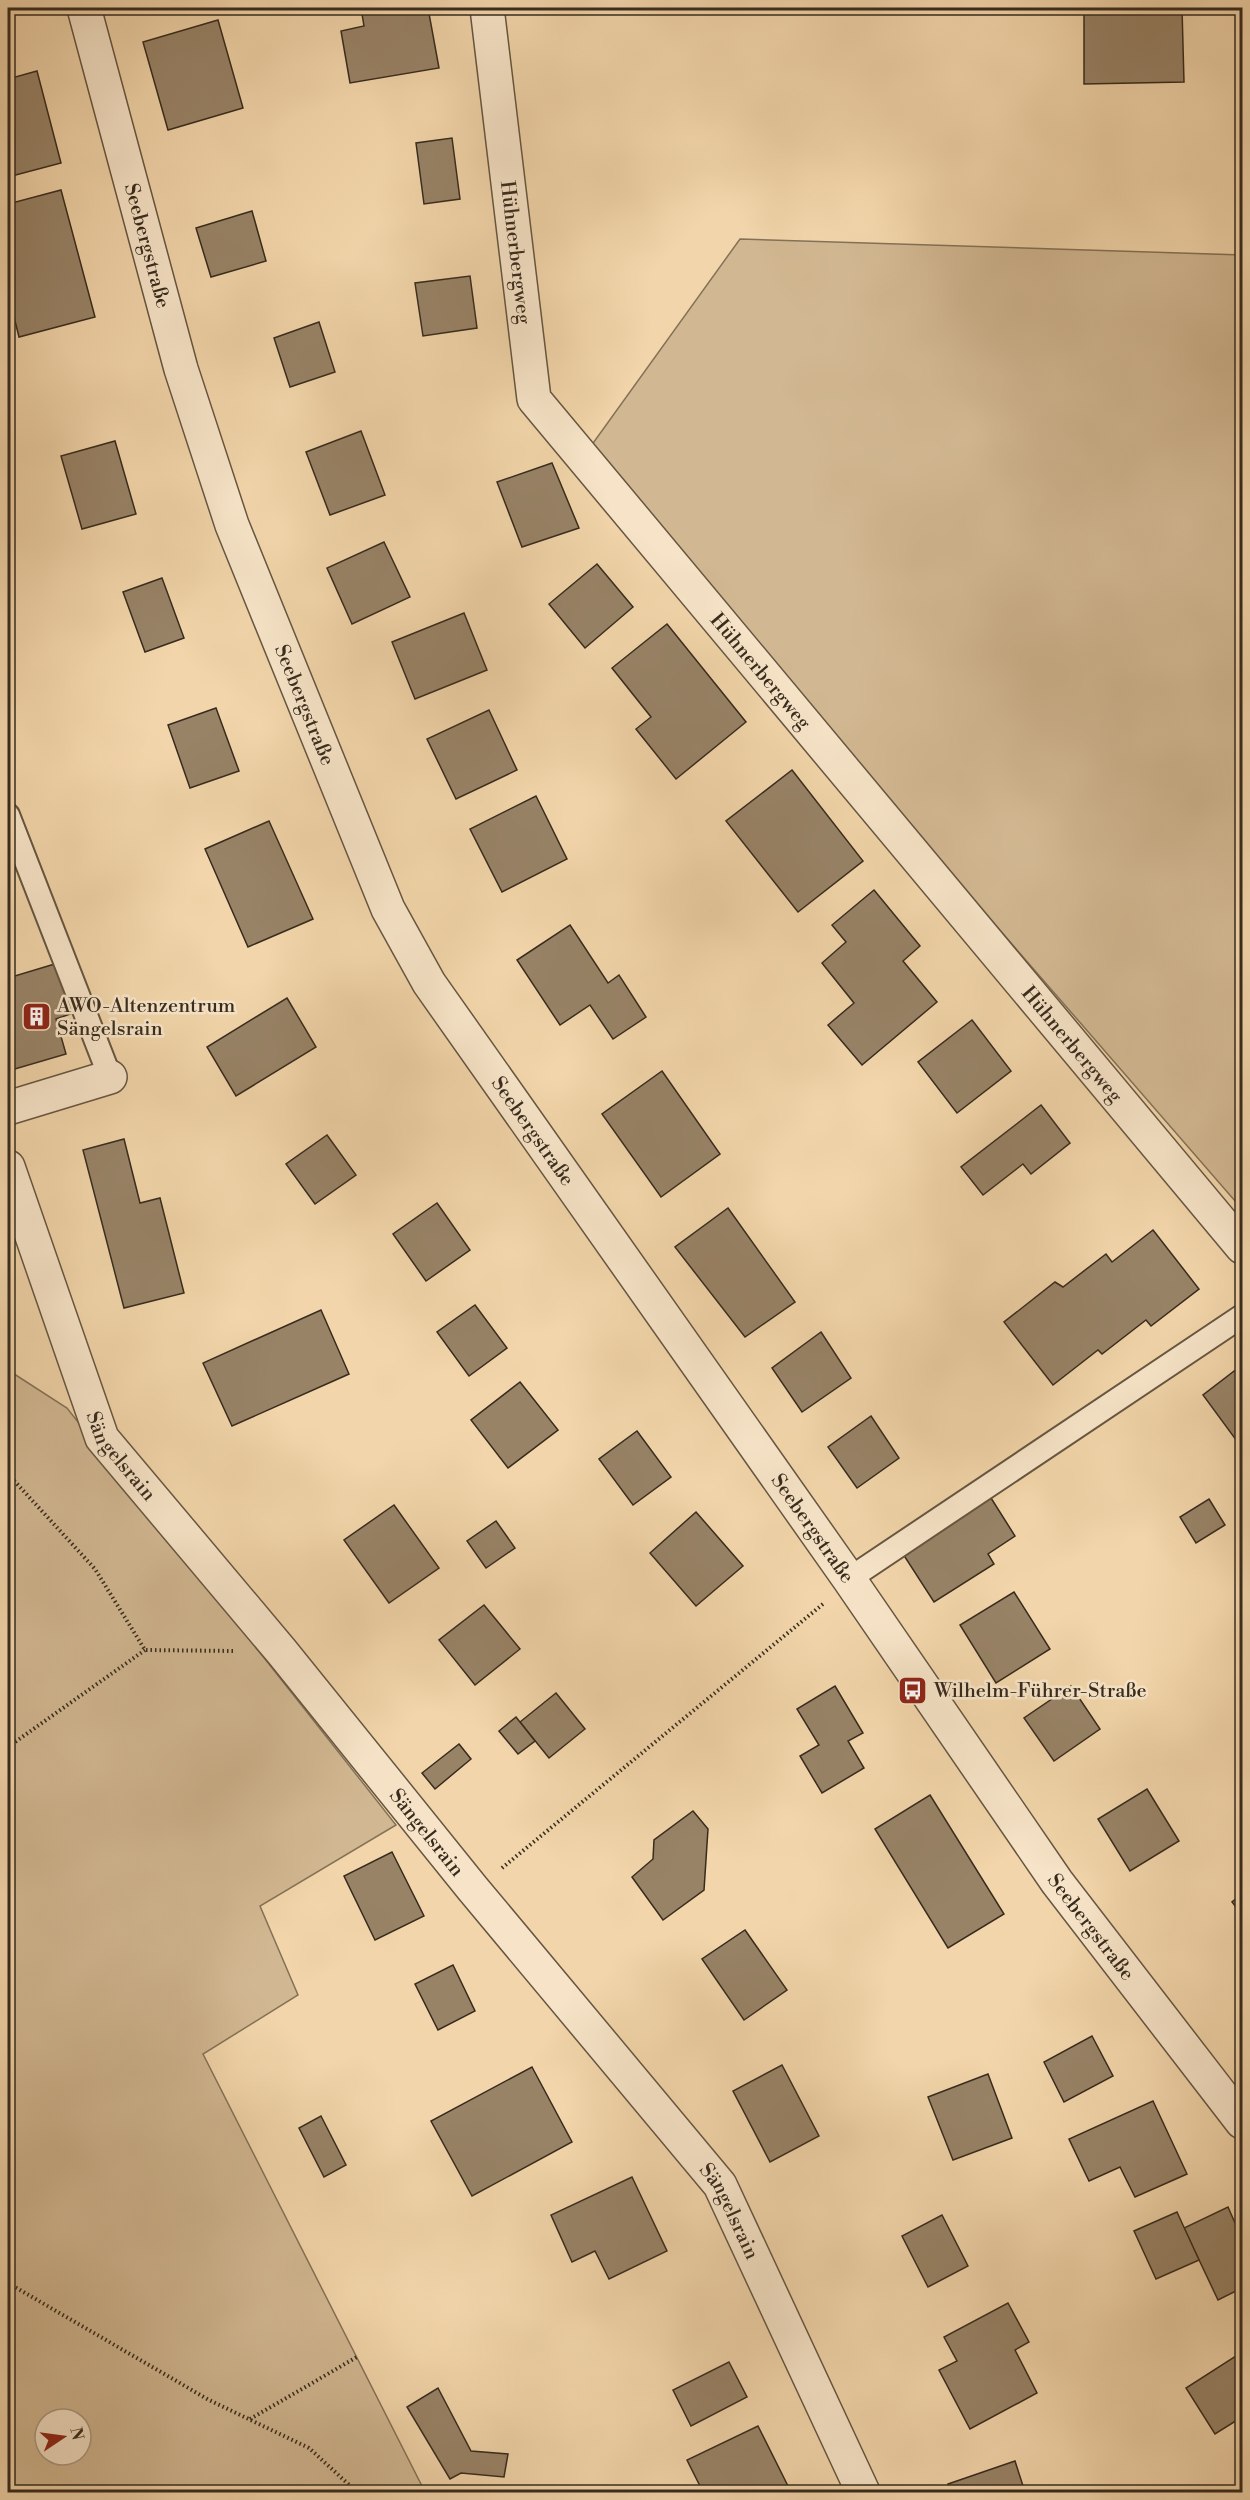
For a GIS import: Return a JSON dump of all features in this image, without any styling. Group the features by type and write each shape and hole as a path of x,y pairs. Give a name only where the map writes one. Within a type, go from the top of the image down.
{"street":[{"name":"Seebergstraße","path":"84,8 180,369 232,525 388,909 429,983 849,1579 1057,1882 1242,2122"},
{"name":"Hühnerbergweg","path":"487,8 534,399 1242,1247"},
{"path":"8,1108 110,1077"},
{"name":"Sängelsrain","path":"8,1167 102,1438 282,1652 473,1889 720,2185 863,2493"}],"lane":[{"path":"8,815 110,1077"},
{"path":"849,1579 1242,1316"}],"path":[{"path":"8,1474 94,1569 145,1650"},
{"path":"473,1889 821,1606 849,1579"},
{"path":"8,1747 145,1650 282,1652"},
{"path":"8,2283 209,2400 309,2448 357,2493"},
{"path":"249,2419 357,2357"}],"shaded area":[{"path":"740,239 1242,255 1242,1209 760,654 591,446"},
{"path":"8,1370 67,1408 396,1825 260,1906 298,1995 203,2054 425,2492 8,2492"}],"building":[{"path":"361,8 428,8 439,68 350,83 341,31 364,26"},
{"path":"1084,8 1182,8 1184,82 1084,84"},
{"path":"218,20 243,108 168,130 143,42"},
{"path":"37,71 61,163 8,177 8,79"},
{"path":"452,138 460,199 424,204 416,143"},
{"path":"61,190 95,317 19,337 8,293 8,204"},
{"path":"252,211 266,261 211,277 196,228"},
{"path":"470,276 477,328 423,336 415,283"},
{"path":"319,322 335,372 290,387 274,338"},
{"path":"361,431 385,495 330,515 306,452"},
{"path":"115,441 136,514 82,529 61,456"},
{"path":"552,463 579,528 522,547 497,482"},
{"path":"384,542 410,597 352,624 327,568"},
{"path":"597,564 633,607 585,648 549,604"},
{"path":"162,578 184,638 145,652 123,592"},
{"path":"464,613 487,670 415,699 392,642"},
{"path":"667,624 746,722 676,779 636,729 651,717 612,668"},
{"path":"216,708 239,771 190,788 168,725"},
{"path":"489,710 517,770 456,799 427,739"},
{"path":"792,770 863,861 798,912 726,821"},
{"path":"536,796 567,859 502,892 470,829"},
{"path":"269,821 313,919 248,947 205,849"},
{"path":"874,890 920,946 903,961 937,1002 862,1065 828,1025 854,1003 822,963 846,942 832,925"},
{"path":"570,925 608,983 619,975 646,1017 613,1039 590,1005 560,1025 517,960"},
{"name":"AWO-Altenzentrum Sängelsrain","path":"58,963 73,1013 56,1019 66,1054 8,1071 8,978"},
{"path":"287,998 316,1047 236,1096 207,1047"},
{"path":"972,1020 1011,1071 957,1113 918,1062"},
{"path":"662,1071 720,1154 661,1197 602,1114"},
{"path":"1041,1105 1070,1143 1031,1174 1023,1164 983,1195 961,1167"},
{"path":"327,1135 356,1175 315,1204 286,1164"},
{"path":"124,1139 140,1203 160,1198 184,1293 124,1308 83,1150"},
{"path":"437,1203 470,1250 426,1281 393,1234"},
{"path":"728,1208 795,1302 745,1337 675,1247"},
{"path":"1153,1230 1199,1289 1151,1326 1146,1320 1102,1354 1098,1350 1053,1385 1004,1322 1055,1282 1063,1287 1106,1254 1112,1262"},
{"path":"475,1305 507,1348 469,1376 437,1332"},
{"path":"321,1310 349,1374 232,1426 203,1363"},
{"path":"821,1332 851,1378 802,1412 772,1368"},
{"path":"1242,1365 1242,1448 1203,1395"},
{"path":"520,1382 558,1430 508,1468 471,1420"},
{"path":"871,1416 899,1458 857,1488 828,1447"},
{"path":"637,1431 671,1477 633,1505 599,1459"},
{"path":"991,1498 1015,1536 988,1554 994,1564 934,1602 903,1554"},
{"path":"1209,1499 1225,1525 1196,1543 1180,1517"},
{"path":"394,1505 439,1568 389,1603 344,1540"},
{"path":"696,1512 743,1566 696,1606 650,1553"},
{"path":"496,1521 515,1548 486,1568 467,1541"},
{"path":"1014,1592 1050,1649 996,1683 960,1625"},
{"path":"484,1605 520,1649 475,1685 439,1640"},
{"path":"835,1686 863,1733 848,1741 864,1768 822,1793 800,1756 819,1745 797,1709"},
{"path":"1071,1686 1100,1729 1054,1761 1024,1718"},
{"path":"556,1693 585,1729 549,1758 520,1722"},
{"path":"516,1717 535,1741 518,1754 499,1731"},
{"path":"459,1744 471,1759 435,1789 422,1773"},
{"path":"1147,1789 1179,1841 1130,1871 1098,1819"},
{"path":"930,1795 1004,1914 948,1948 875,1829"},
{"path":"693,1811 708,1829 704,1890 663,1920 632,1877 653,1859 654,1840"},
{"path":"392,1852 424,1916 375,1940 344,1876"},
{"path":"1242,1894 1242,1915 1232,1902"},
{"path":"745,1930 787,1990 744,2020 702,1959"},
{"path":"453,1965 475,2011 438,2030 415,1984"},
{"path":"1092,2036 1113,2076 1064,2102 1044,2062"},
{"path":"782,2065 819,2136 770,2162 733,2091"},
{"path":"532,2067 572,2142 472,2196 431,2121"},
{"path":"988,2074 1012,2138 953,2160 928,2097"},
{"path":"1153,2101 1187,2174 1135,2197 1120,2167 1089,2181 1069,2139"},
{"path":"321,2116 346,2165 324,2177 299,2128"},
{"path":"632,2177 667,2251 609,2279 595,2251 572,2262 551,2215"},
{"path":"1228,2207 1242,2239 1242,2288 1218,2300 1184,2228"},
{"path":"1177,2212 1199,2260 1156,2279 1134,2231"},
{"path":"942,2215 968,2266 928,2287 902,2236"},
{"path":"1008,2303 1029,2342 1015,2350 1037,2393 970,2429 939,2370 957,2361 944,2337"},
{"path":"1242,2352 1242,2417 1215,2434 1186,2388"},
{"path":"729,2362 747,2397 691,2426 673,2390"},
{"path":"438,2388 471,2451 508,2454 504,2477 461,2473 450,2479 407,2407"},
{"path":"758,2426 791,2492 703,2492 687,2460"},
{"path":"1015,2461 1025,2492 951,2492 948,2484"}],"place":[{"name":"AWO-Altenzentrum Sängelsrain","path":"36,1016"},
{"name":"Wilhelm-Führer-Straße","path":"913,1690"}]}
